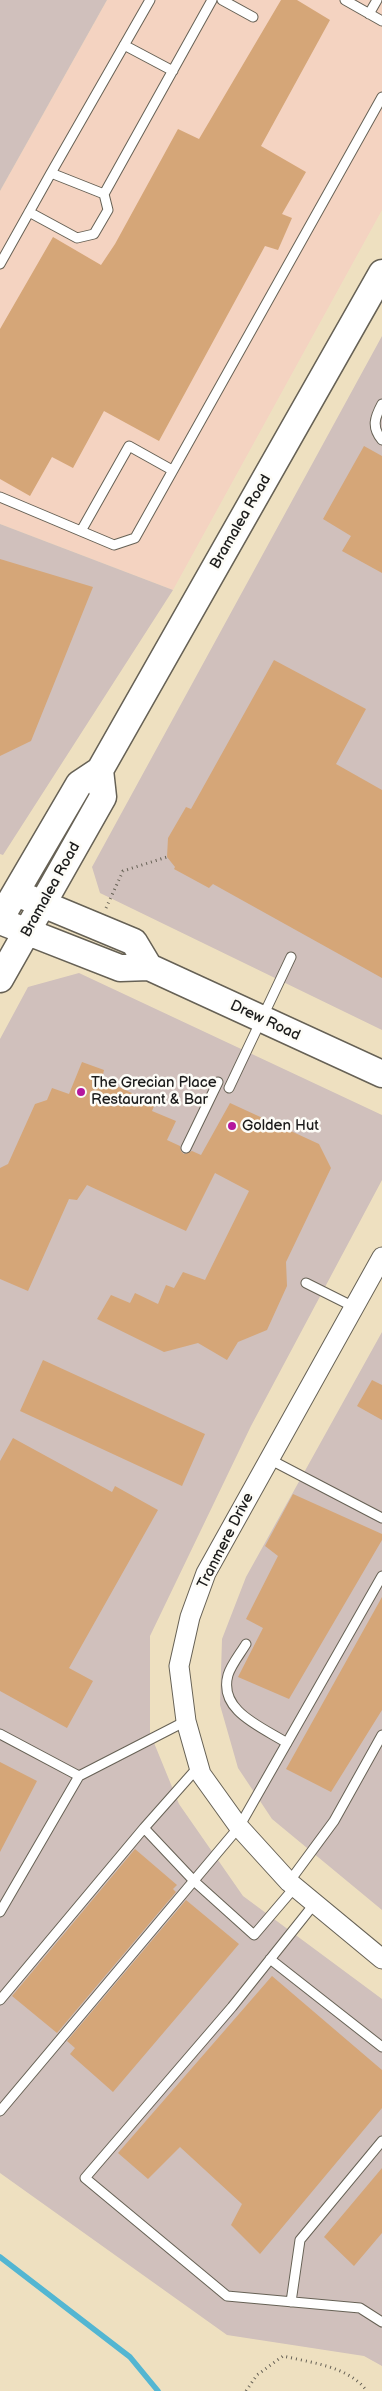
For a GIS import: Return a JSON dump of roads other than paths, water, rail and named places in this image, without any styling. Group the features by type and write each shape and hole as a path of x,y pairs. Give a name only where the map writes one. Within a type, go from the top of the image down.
{"main road":[{"name":"Bramalea Road","path":"0,920 8,890 79,784 100,770 382,273"},
{"name":"Bramalea Road","path":"0,979 103,797 100,770"},
{"path":"8,890 134,942 148,968"},
{"name":"Drew Road","path":"0,920 120,968 148,968 382,1074"}],"street":[{"name":"Tranmere Drive","path":"382,1257 206,1573 190,1617 179,1666 186,1721 201,1774 239,1827 292,1885 382,1959"}],"lane":[{"path":"0,264 150,0"},
{"path":"29,212 77,238 94,234 108,210 104,194 212,0"},
{"path":"222,0 253,17"},
{"path":"345,0 382,21"},
{"path":"368,14 377,0"},
{"path":"124,45 173,71"},
{"path":"0,497 114,545 135,538 382,96"},
{"path":"51,173 104,194"},
{"path":"382,404 374,418 376,433 382,440"},
{"path":"81,531 129,446 172,470"},
{"path":"229,1088 291,957"},
{"path":"186,1148 218,1082"},
{"path":"306,1283 354,1307"},
{"path":"269,1459 382,1518"},
{"path":"0,2111 239,1827 382,1576"},
{"path":"246,1644 228,1675 226,1696 236,1710 287,1742"},
{"path":"0,1912 79,1776 186,1721"},
{"path":"0,1734 79,1776"},
{"path":"144,1828 194,1880 254,1936 292,1885 334,1821 382,1735"},
{"path":"0,2000 144,1828 199,1766"},
{"path":"314,1903 270,1959 85,2178 226,2296 360,2308 382,2322"},
{"path":"270,1959 382,2047"},
{"path":"291,2302 300,2240 382,2141"}],"waterway":[{"path":"0,2257 130,2357 158,2391"}],"place":[{"name":"The Grecian Place Restaurant & Bar","path":"81,1092"},
{"name":"Golden Hut","path":"232,1126"}]}
